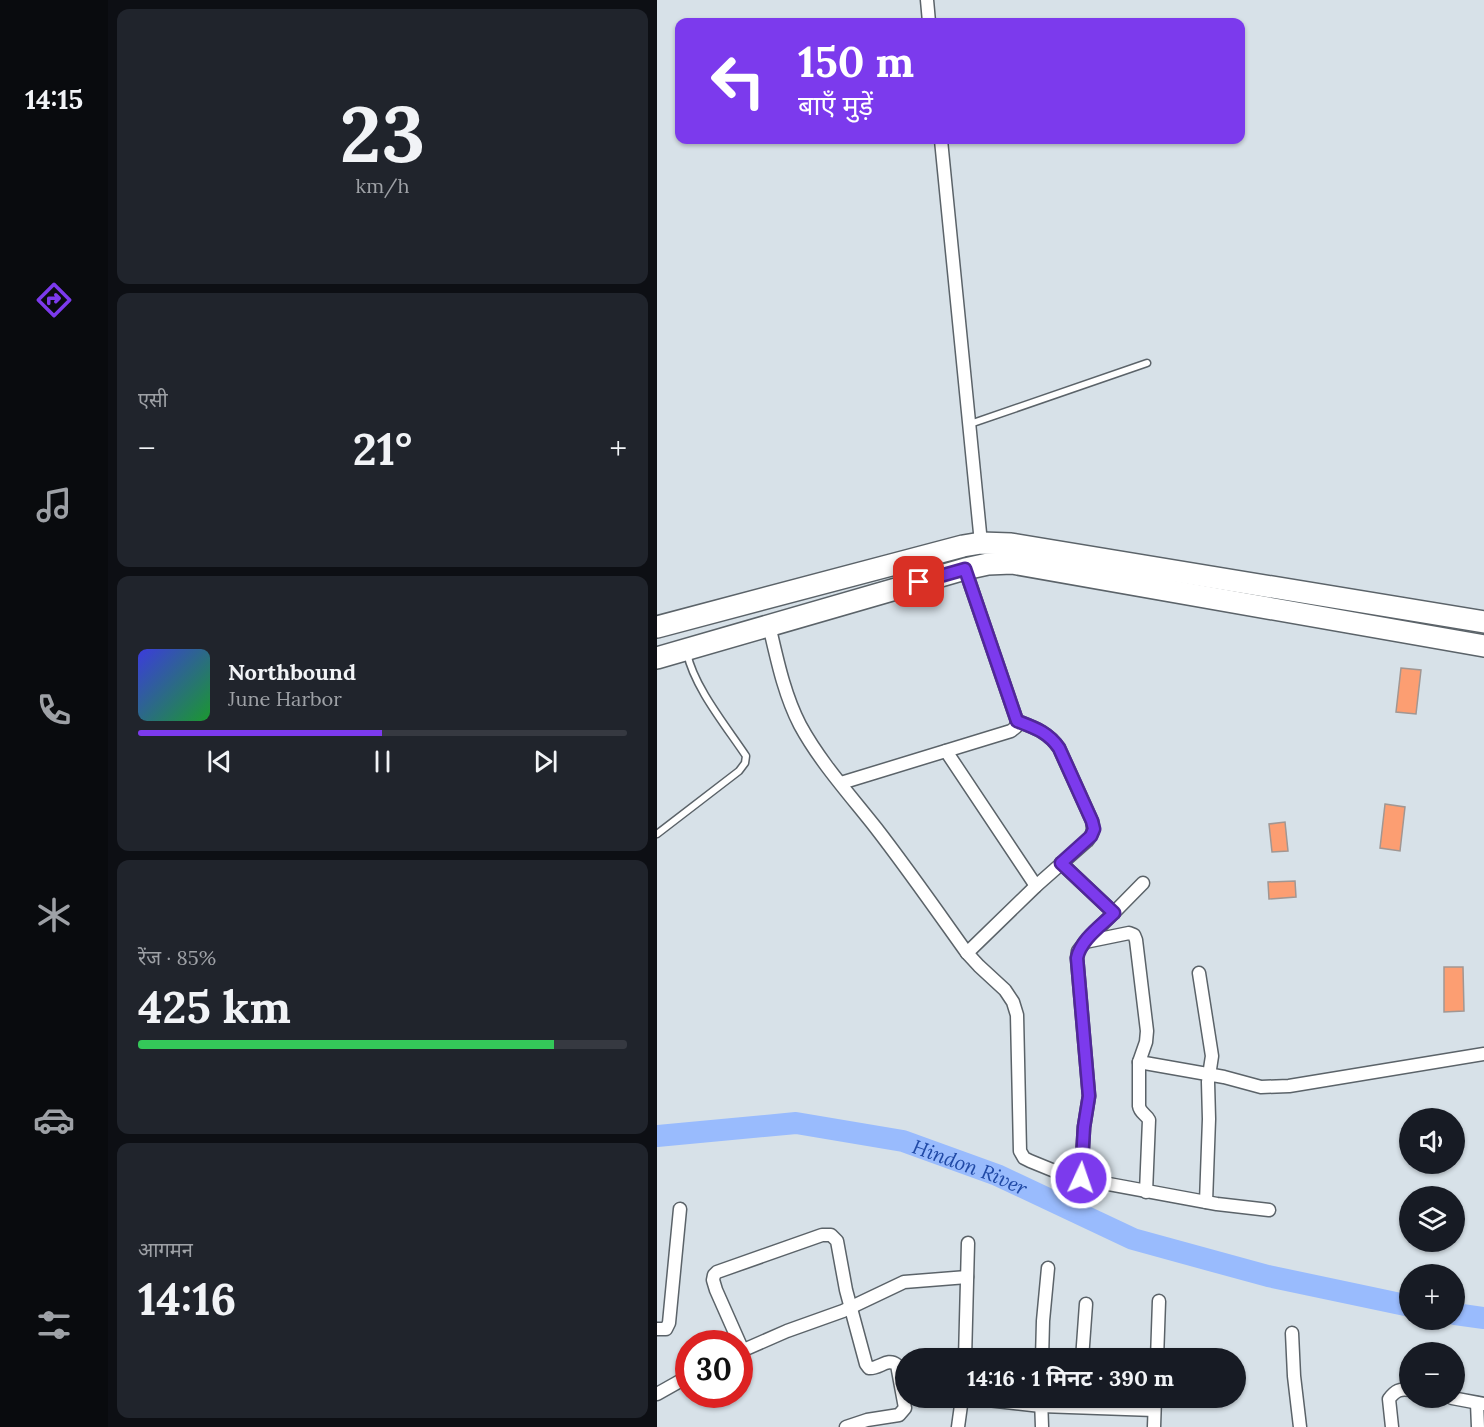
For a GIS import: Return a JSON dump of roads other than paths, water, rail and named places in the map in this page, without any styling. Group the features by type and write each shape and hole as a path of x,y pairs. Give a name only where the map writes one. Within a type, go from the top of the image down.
{"highway":[{"path":"657,627 981,543 1011,544 1484,622"},
{"path":"657,658 965,569 988,564 1012,563 1484,646"}],"street":[{"path":"927,0 929,18"},
{"path":"941,144 981,543"},
{"path":"841,783 1011,731 1016,727 1017,721 965,569"},
{"path":"769,625 783,683 800,725 816,751 898,856 967,953 1005,990 1013,1002 1017,1015 1020,1151 1024,1158 1057,1172 1146,1192 1269,1210"},
{"path":"967,953 1091,836 1094,829 1059,748 1053,740 1037,729 1017,721"},
{"path":"946,751 1036,886"},
{"path":"1061,863 1114,913"},
{"path":"1081,1178 1084,1127 1089,1096 1078,951 1143,883"},
{"path":"1085,942 1129,933 1134,935 1136,940 1147,1031 1139,1062 1139,1106 1149,1120 1146,1192"},
{"path":"1200,973 1212,1056 1208,1082 1206,1202"},
{"path":"1139,1062 1209,1074 1261,1087 1289,1086 1484,1054"},
{"path":"657,1329 666,1329 669,1323 680,1209"},
{"path":"732,1330 713,1280 717,1272 822,1235 831,1236 837,1241 850,1307 866,1364 869,1368 875,1369 889,1361 897,1365 905,1408 899,1415 867,1420 846,1427"},
{"path":"965,1348 968,1243"},
{"path":"1042,1348 1048,1268"},
{"path":"753,1346 850,1307 904,1282 967,1277"},
{"path":"1157,1348 1159,1301"},
{"path":"1083,1348 1086,1304"},
{"path":"1292,1333 1300,1427"},
{"path":"657,1394 675,1384"},
{"path":"1392,1427 1389,1399 1399,1391"},
{"path":"1465,1400 1480,1403 1478,1427"},
{"path":"958,1427 961,1408"},
{"path":"1041,1408 1042,1427"},
{"path":"1154,1408 1154,1427"}],"lane":[{"path":"969,424 1147,363"},
{"path":"657,834 739,771 745,763 746,756 696,680 689,665 686,649"}],"waterway":[{"name":"Hindon River","path":"657,1136 796,1123 903,1141 997,1175 1133,1239 1268,1276 1399,1304"},
{"name":"Hindon River","path":"1465,1315 1484,1318"}]}
